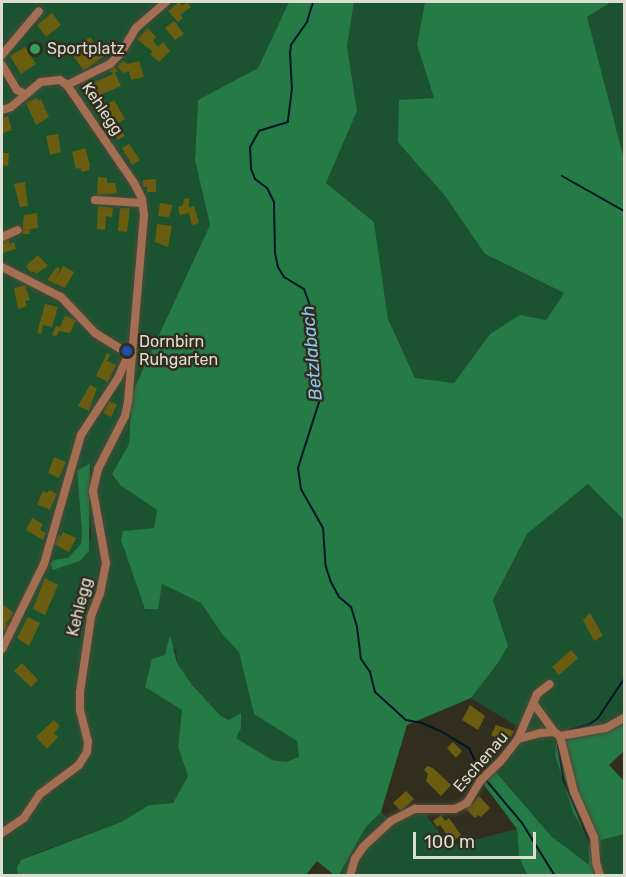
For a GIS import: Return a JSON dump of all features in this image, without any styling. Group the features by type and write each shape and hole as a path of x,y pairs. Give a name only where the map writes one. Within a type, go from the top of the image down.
{"street":[{"name":"Kehlegg","path":"67,85 110,64 122,53 136,28 166,2"},
{"path":"2,55 39,11"},
{"path":"2,64 17,90 25,94"},
{"name":"Kehlegg","path":"2,110 11,107 41,82 60,80 67,85 134,183 142,203 143,235 124,416 98,469 93,492 106,563 100,593 91,617 80,692 80,710 88,741 87,753 79,765 40,794 24,818 2,833"},
{"path":"95,200 142,203"},
{"path":"2,237 18,230"},
{"path":"2,267 16,272 61,297 95,333 130,356"},
{"name":"Kehlegg","path":"2,649 44,564 81,435 130,356"},
{"path":"518,739 542,689 550,684"},
{"path":"534,704 557,734 574,792 594,837 596,862 600,876"},
{"name":"Eschenau","path":"350,876 355,859 363,848 391,821 415,809 461,806 518,739 529,735 606,728 619,723 624,718"}],"green space":[{"path":"2,2 289,2 258,68 198,100 195,160 210,225 132,393 129,444 112,474 120,485 157,510 154,528 123,531 124,551 134,569 145,608 162,584 201,603 222,634 239,652 245,674 285,733 297,741 299,757 286,762 272,760 235,738 240,713 229,720 221,716 192,685 177,663 176,650 169,646 165,655 182,710 178,747 188,776 173,803 149,805 121,822 35,854 18,863 18,875 2,876","holes":["91,467 89,487 91,539 80,561 53,570 50,564 68,558 81,544 77,472"]},
{"path":"289,2 354,2 347,46 357,111 326,183 374,222 388,319 415,378 454,383 490,334 520,315 546,320 564,293 485,254 445,196 398,142 399,100 434,98 417,45 425,2 611,2 587,17 624,159 624,520 588,484 527,534 493,600 508,646 471,698 407,725 381,812 366,827 339,875 334,875 317,861 305,876 18,876 17,867 21,860 121,822 149,805 173,803 188,776 178,747 182,710 145,687 152,659 165,655 170,635 177,663 192,685 221,716 229,720 241,713 241,728 236,738 272,760 286,762 299,757 297,741 254,714 239,652 222,634 201,603 162,584 158,609 145,609 121,540 123,531 154,528 157,510 120,485 112,474 129,444 132,393 210,225 195,160 198,100 258,68"},
{"path":"354,2 425,2 417,45 434,98 399,142 445,196 485,254 564,293 546,320 490,334 454,383 415,378 388,319 374,222 326,183 357,111 347,46"},
{"path":"611,2 624,2 624,159 586,16"},
{"path":"90,463 89,551 80,561 53,570 50,564 54,560 68,558 81,544 77,471"},
{"path":"588,484 624,520 624,722 615,728 578,735 556,744 555,755 573,813 589,839 589,866 551,836 495,771 523,730 471,698 498,663 507,646 493,600 527,534"},
{"path":"624,722 624,751 609,765 624,781 624,834 601,840 594,875 527,875 519,856 517,829 482,782 495,771 551,836 589,865 589,839 573,813 555,755 556,744 578,735 615,728"},
{"path":"422,810 450,846 517,829 519,856 527,875 339,876 366,827 381,812 392,822"},
{"path":"624,834 624,875 594,876 601,839"}],"building":[{"path":"179,2 182,6 187,2 191,7 180,15 183,18 178,22 168,11"},
{"path":"52,13 61,25 46,37 37,25"},
{"path":"174,21 184,34 175,40 165,28"},
{"path":"148,28 156,37 153,41 158,47 163,42 170,51 159,62 150,54 153,52 137,39"},
{"path":"90,37 104,56 84,71 70,51"},
{"path":"25,47 36,64 21,74 10,56"},
{"path":"124,61 127,64 139,61 144,77 131,80 129,71 123,73 117,66"},
{"path":"114,66 118,71 115,73 121,86 90,99 81,83 88,80 93,83 113,74 109,70"},
{"path":"37,98 38,101 41,99 45,108 42,109 45,109 49,117 36,125 26,103"},
{"path":"114,100 125,119 118,123 125,136 118,140 109,123 105,125 97,110"},
{"path":"8,116 12,130 2,133 2,118"},
{"path":"58,134 61,152 50,155 46,136"},
{"path":"129,144 140,160 132,165 122,148"},
{"path":"85,148 90,165 89,170 82,172 80,168 76,169 72,152"},
{"path":"2,153 9,153 8,166 2,165"},
{"path":"98,177 107,178 107,183 115,183 117,193 97,195"},
{"path":"156,179 156,192 147,192 147,187 143,187 143,180"},
{"path":"25,182 28,206 20,207 14,184"},
{"path":"189,198 189,208 194,206 199,223 192,225 189,213 180,215 178,207 183,205 184,199"},
{"path":"160,203 173,205 169,217 158,216"},
{"path":"98,206 113,208 112,217 106,216 105,230 97,229"},
{"path":"120,208 130,208 127,232 118,231"},
{"path":"37,213 38,228 29,229 30,234 22,234 24,215"},
{"path":"157,224 172,226 168,247 155,242"},
{"path":"8,237 10,244 14,242 16,249 2,253 2,239"},
{"path":"38,255 48,266 36,274 34,271 31,273 26,266"},
{"path":"63,266 74,272 65,288 47,280 57,267 60,269 55,280"},
{"path":"25,285 30,300 25,301 27,306 18,309 14,288"},
{"path":"45,304 58,307 52,327 43,325 41,334 37,333"},
{"path":"65,316 76,320 70,333 59,331 56,336 52,335 56,326 60,327"},
{"path":"107,353 110,355 107,361 116,365 108,382 96,376"},
{"path":"90,385 97,388 89,411 78,406"},
{"path":"109,401 117,405 111,417 103,413"},
{"path":"54,457 66,462 59,478 48,473"},
{"path":"49,490 57,494 50,510 37,504 43,491 48,493"},
{"path":"32,518 43,524 40,530 46,533 43,540 26,530"},
{"path":"63,532 76,538 69,552 54,544 58,535 61,536"},
{"path":"45,578 58,585 45,615 33,609"},
{"path":"2,604 14,613 6,624 9,627 5,631 2,628"},
{"path":"590,613 603,636 594,641 583,620"},
{"path":"28,617 40,623 29,646 17,638"},
{"path":"571,650 578,658 559,675 552,667"},
{"path":"22,663 38,680 31,687 14,671"},
{"path":"470,705 485,716 478,730 462,720"},
{"path":"54,720 60,726 54,733 58,737 47,749 36,737"},
{"path":"496,725 514,731 507,743 491,735"},
{"path":"453,742 462,751 456,758 447,748"},
{"path":"427,766 433,768 451,785 441,796 426,781 428,774 424,770"},
{"path":"406,791 414,799 401,811 393,803"},
{"path":"479,796 490,808 481,817 478,815 475,818 466,809"},
{"path":"441,815 445,821 449,818 461,835 452,842 440,825 437,827 433,821"}],"waterway":[{"name":"Betzlabach","path":"313,2 307,22 291,45 292,88 288,122 259,131 250,147 251,169 255,179 267,188 274,202 275,253 278,267 284,277 304,289 311,308 307,333 320,399 298,468 301,489 323,528 326,567 339,597 351,607 357,627 361,659 370,672 375,692 406,720 422,723 469,748 482,776"},
{"path":"562,176 624,211"},
{"path":"569,730 590,724 598,718 624,679"},
{"path":"558,745 564,781 591,845"},
{"path":"486,780 522,823 555,876"}],"place":[{"name":"Sportplatz","path":"35,49"},
{"name":"Dornbirn Ruhgarten","path":"127,351"}]}
